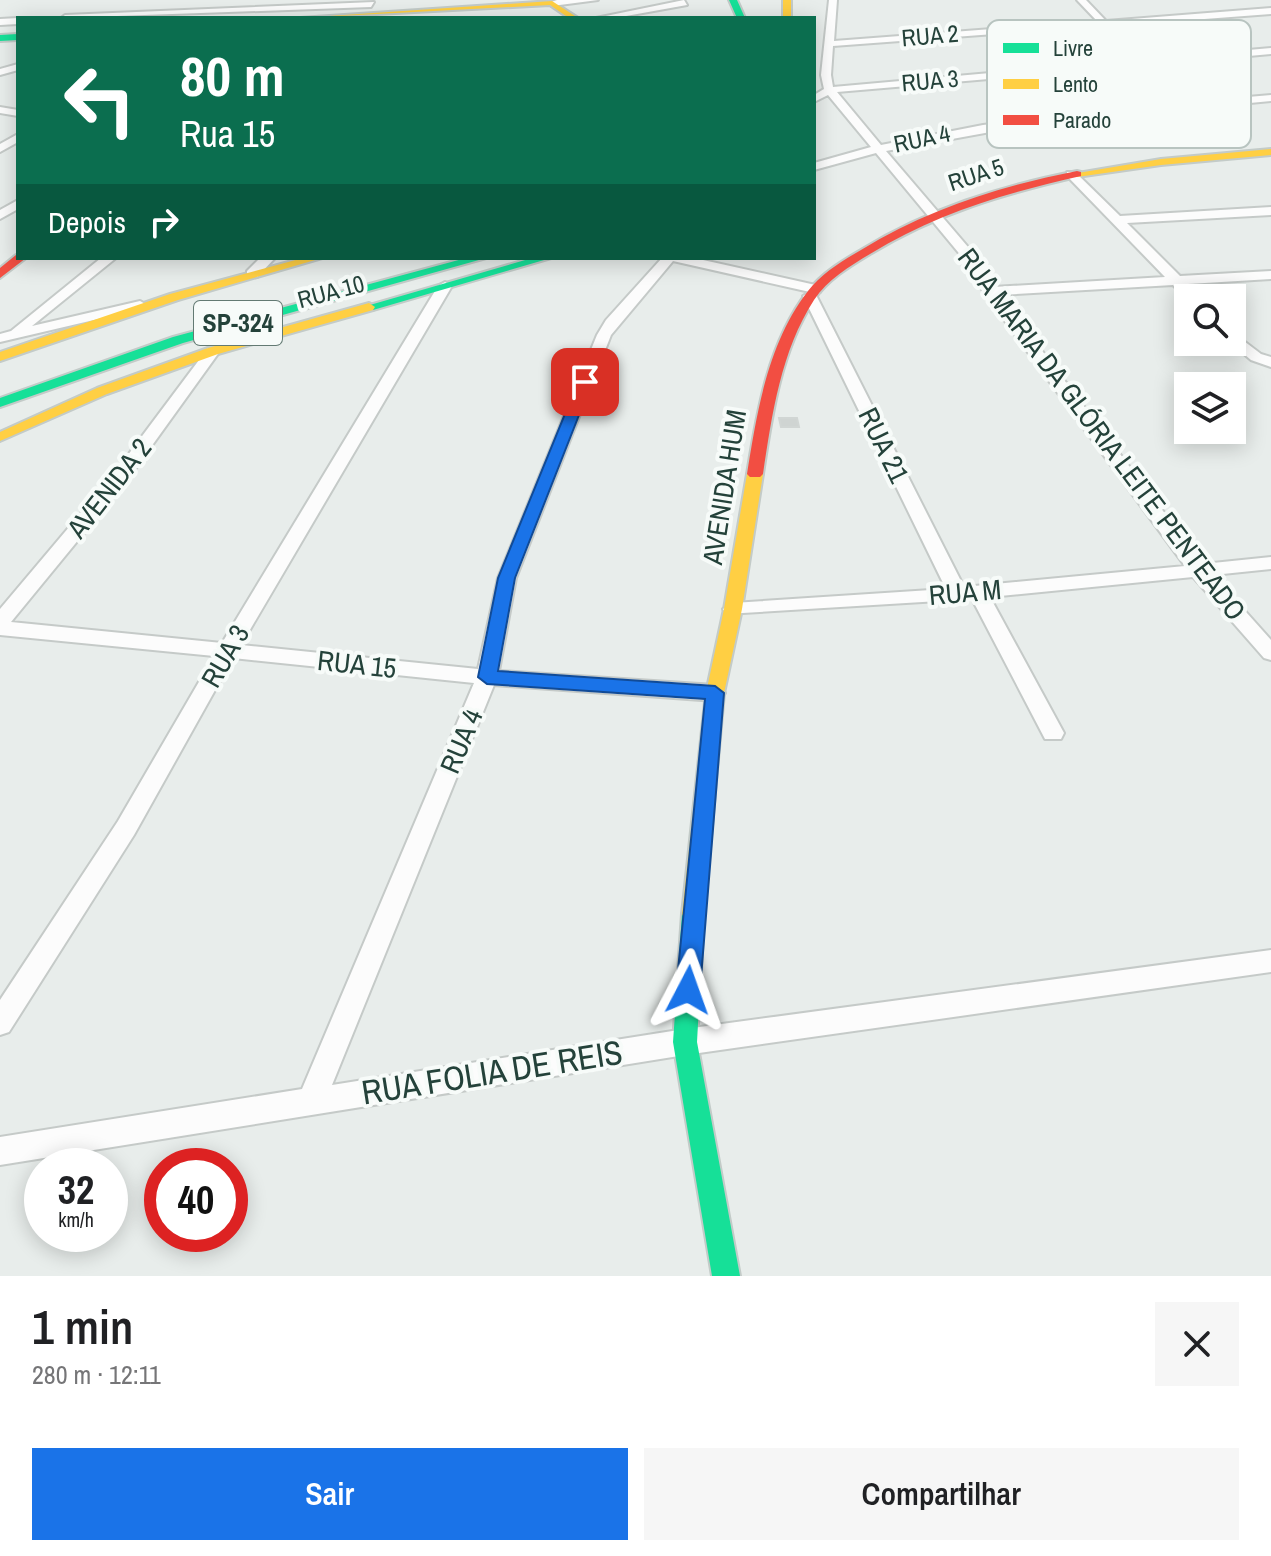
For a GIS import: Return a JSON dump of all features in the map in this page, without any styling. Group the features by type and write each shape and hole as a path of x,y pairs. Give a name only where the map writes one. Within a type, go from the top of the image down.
{"main road":[{"path":"315,16 372,6 552,3 571,16"},
{"name":"RUA 5","path":"812,293 870,247 934,214 1008,189 1071,174 1271,152"},
{"path":"0,274 18,260"},
{"path":"174,297 308,260"},
{"name":"SP-324","path":"0,386 88,352 157,330 420,260"},
{"name":"SP-324","path":"0,403 123,357 213,329 472,260"},
{"name":"RUA 10","path":"0,437 102,391 213,351 538,260"},
{"name":"AVENIDA HUM","path":"726,1276 685,1042 693,912 715,693 733,609 766,403 781,358 812,293"},
{"name":"SP-324","path":"0,357 174,297"}],"street":[{"path":"552,3 594,0"},
{"path":"816,98 829,90 826,75 833,0"},
{"path":"1081,0 1103,20"},
{"path":"611,16 684,3"},
{"path":"83,16 179,5 372,6"},
{"name":"RUA 2","path":"1135,20 1271,11"},
{"name":"RUA 2","path":"828,44 987,31"},
{"name":"RUA 3","path":"1251,53 1271,51"},
{"name":"RUA 3","path":"829,90 987,76"},
{"name":"RUA MARIA DA GLÓRIA LEITE PENTEADO","path":"829,90 963,250 990,291 1197,569 1271,653"},
{"name":"RUA 4","path":"1251,100 1271,98"},
{"name":"RUA 4","path":"816,166 876,148 987,127"},
{"path":"1071,174 1179,284"},
{"path":"1116,220 1271,211"},
{"path":"6,336 106,260"},
{"path":"252,274 266,260"},
{"name":"RUA 4","path":"312,1100 487,677 507,578 604,335 667,260"},
{"path":"684,260 812,293"},
{"path":"990,291 1271,275"},
{"name":"RUA 3","path":"0,1023 126,828 227,651 445,286"},
{"name":"RUA 21","path":"812,293 968,593 1053,733"},
{"path":"6,336 174,297"},
{"path":"1246,349 1268,361"},
{"name":"AVENIDA 2","path":"0,622 119,479 213,351"},
{"path":"1197,569 1271,563"},
{"name":"RUA M","path":"733,609 968,593 1197,569"},
{"name":"RUA 15","path":"0,628 487,677 715,693"},
{"name":"RUA FOLIA DE REIS","path":"0,1151 685,1042 1271,961"}],"building":[{"path":"779,418 797,418 799,427 781,427"}],"traffic: fast":[{"path":"733,0 740,16"},
{"path":"0,38 16,37"},
{"path":"0,403 178,340 473,260"},
{"path":"369,307 538,260"},
{"path":"693,914 685,1042 726,1276"}],"traffic: slow":[{"path":"787,0 787,16"},
{"path":"337,16 552,3 571,16"},
{"path":"1077,174 1161,162 1271,152"},
{"path":"0,357 174,297 309,260"},
{"path":"0,437 102,391 213,351 369,307"},
{"path":"693,914 715,693 733,609 755,474"}],"traffic: jam":[{"path":"755,474 778,363 796,321 823,282 883,241 935,215 990,195 1077,174"},
{"path":"0,274 18,260"}],"route":[{"path":"585,382 507,578 487,677 715,693 688,990"}]}
